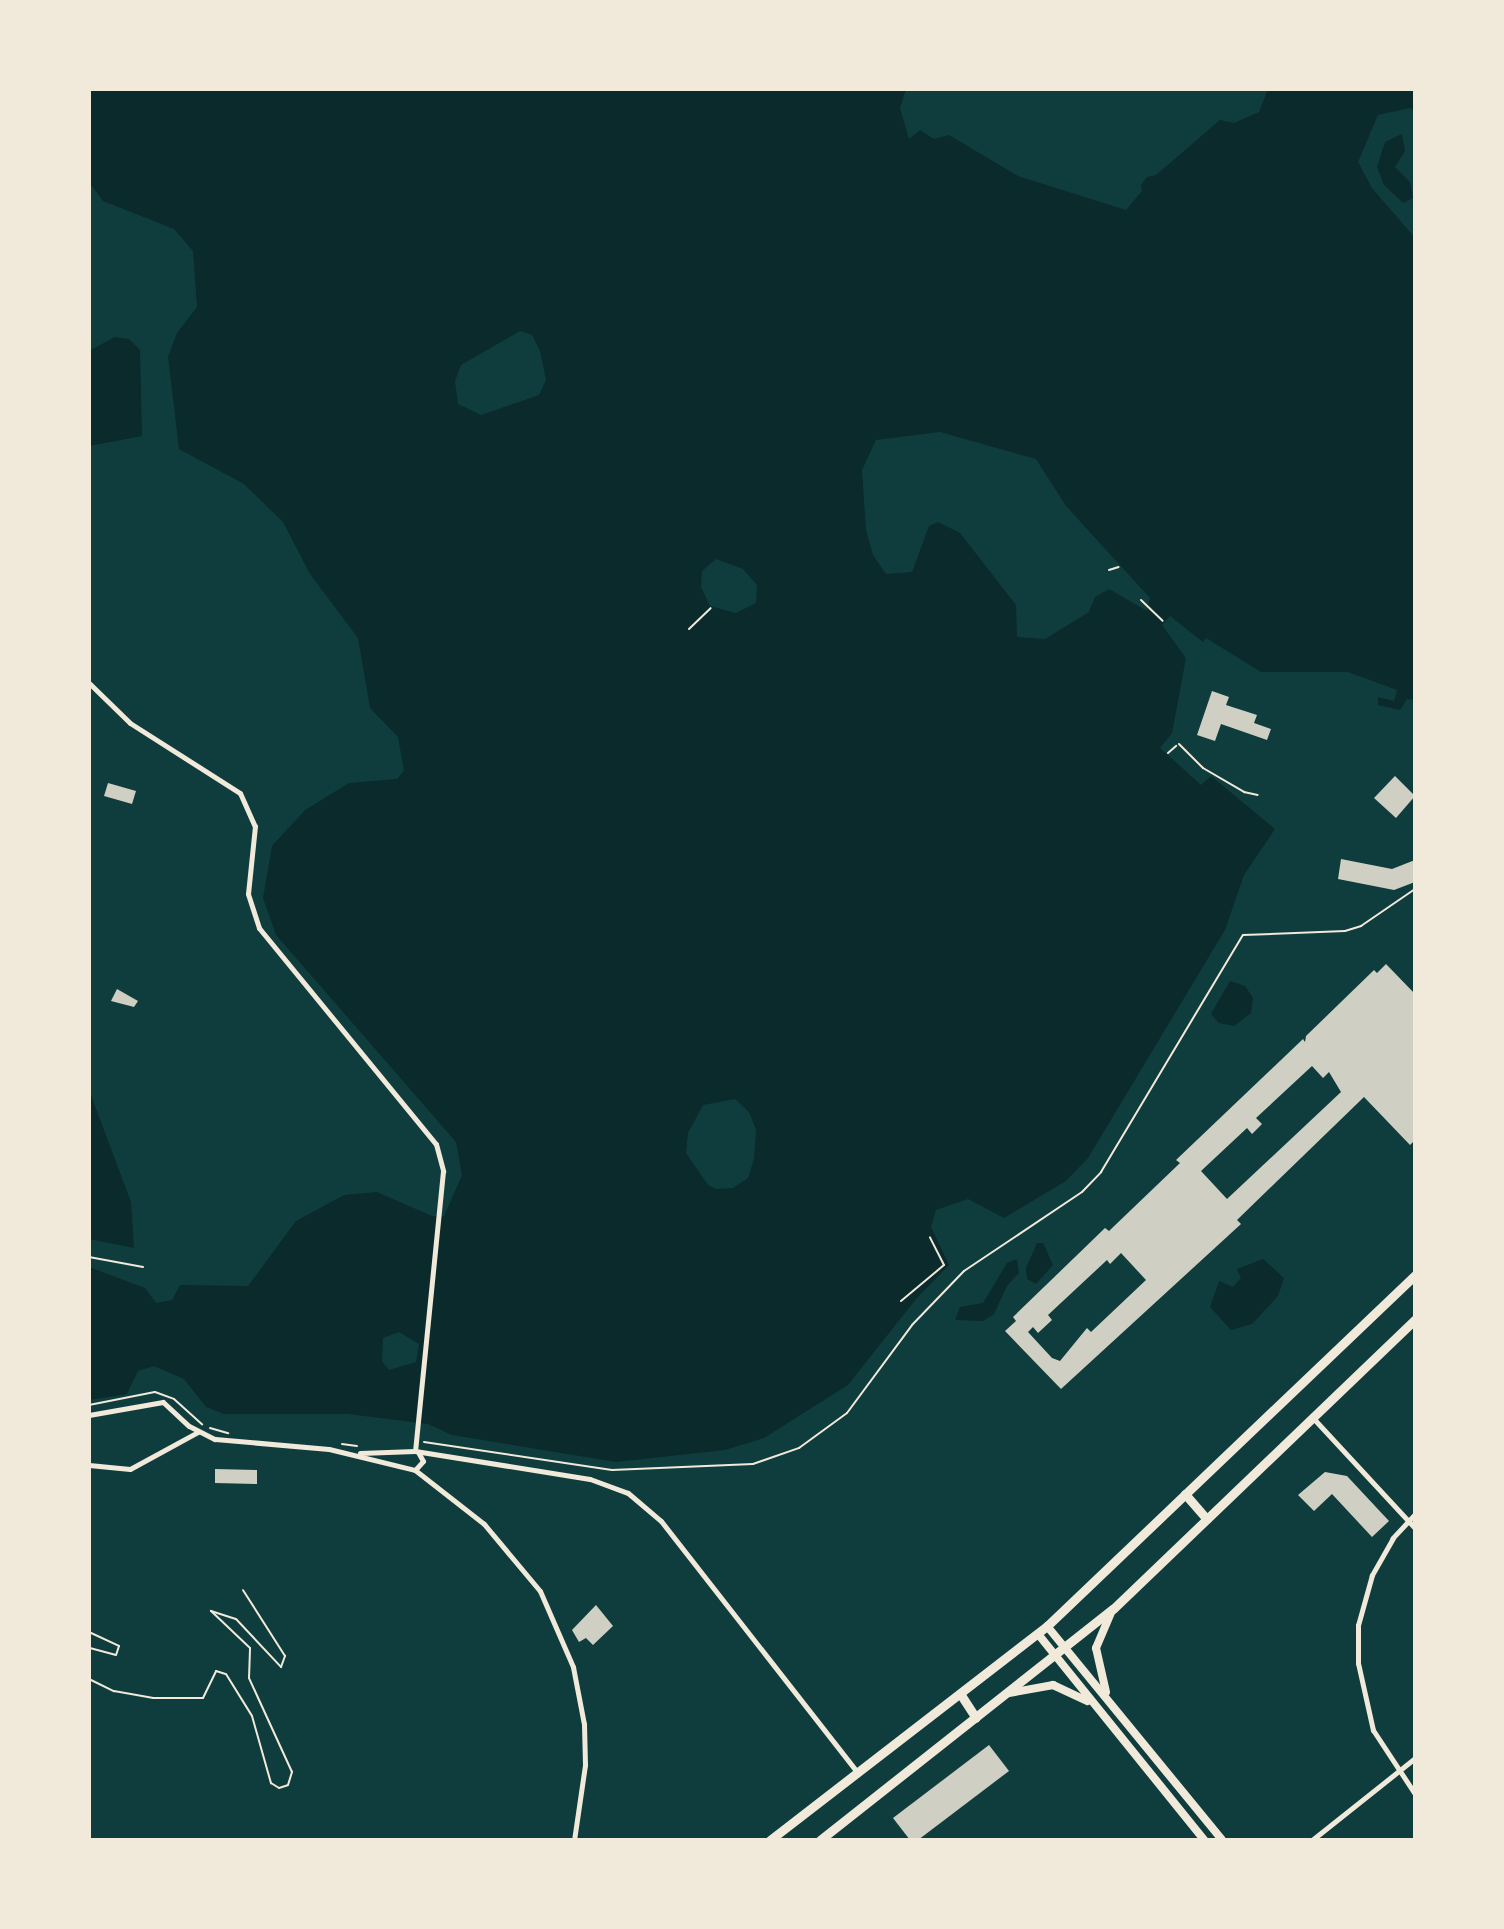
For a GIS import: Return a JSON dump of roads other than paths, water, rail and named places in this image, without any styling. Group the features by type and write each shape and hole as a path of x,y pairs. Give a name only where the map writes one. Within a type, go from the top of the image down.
{"main road":[{"path":"770,1840 1038,1634 1415,1275"},
{"path":"820,1840 1056,1657 1113,1609 1415,1319"},
{"path":"1185,1494 1207,1519"},
{"path":"1108,1699 1096,1648 1113,1609"},
{"path":"1047,1626 1222,1840"},
{"path":"1038,1634 1204,1840"},
{"path":"1009,1693 1053,1685 1097,1707"},
{"path":"961,1695 976,1718"},
{"path":"1193,1826 1204,1817"}],"street":[{"path":"89,683 130,723 240,793 255,826 248,894 260,928 436,1144 443,1171 417,1440 417,1452 423,1461 412,1470"},
{"path":"89,1415 156,1402 169,1405 198,1432 227,1442 353,1453 417,1452 590,1479 628,1493 662,1521 858,1773"},
{"path":"1313,1418 1415,1528"},
{"path":"89,1465 130,1469 198,1432"},
{"path":"353,1453 412,1470"},
{"path":"406,1453 404,1462 412,1470 509,1549 540,1591 563,1638 584,1724 585,1765 574,1840"},
{"path":"1415,1514 1407,1521 1372,1575 1358,1625 1363,1699 1373,1730 1398,1772 1415,1794"},
{"path":"1312,1840 1415,1758"}],"water":[{"path":"89,89 906,89 900,108 909,139 920,130 934,139 949,135 1018,176 1126,210 1142,191 1141,185 1147,177 1156,175 1220,120 1234,123 1259,112 1268,89 1415,89 1415,112 1410,108 1378,115 1358,162 1372,188 1415,238 1415,700 1407,699 1400,710 1378,705 1378,697 1394,701 1397,690 1348,672 1261,672 1206,638 1203,642 1170,616 1162,625 1186,658 1172,733 1160,748 1201,785 1211,776 1275,829 1244,875 1225,930 1088,1158 1066,1181 1004,1218 968,1199 936,1210 931,1227 949,1265 916,1299 848,1385 764,1438 725,1450 616,1462 452,1435 428,1424 348,1414 224,1414 206,1407 184,1379 154,1366 138,1371 127,1394 89,1400 89,1267 145,1288 156,1303 172,1300 180,1285 248,1286 296,1221 344,1195 377,1192 432,1216 444,1216 462,1175 456,1142 276,935 263,898 272,846 305,810 349,783 397,779 404,771 398,737 370,708 358,638 310,574 283,522 244,484 179,449 168,357 177,333 197,307 193,251 174,229 103,201 89,182","holes":["520,331 532,335 540,351 546,380 539,395 481,415 458,404 455,381 461,365","940,432 1036,459 1066,506 1150,598 1147,611 1109,589 1095,597 1089,612 1045,639 1017,637 1016,605 960,533 938,522 929,526 912,572 886,574 873,555 866,530 862,470 876,440","716,559 743,569 757,585 756,603 736,613 710,606 701,587 702,571","735,1099 749,1112 756,1130 754,1159 748,1178 733,1188 716,1189 708,1185 686,1153 688,1133 703,1105","399,1332 419,1344 416,1362 389,1370 382,1361 383,1338"]},
{"path":"1402,134 1405,151 1395,167 1410,182 1413,198 1403,203 1384,185 1377,167 1385,142"},
{"path":"115,337 129,339 140,350 142,436 89,446 89,351"},
{"path":"1230,981 1245,986 1253,998 1251,1013 1234,1026 1219,1023 1211,1014"},
{"path":"89,1090 131,1202 134,1248 89,1239"},
{"path":"1037,1243 1043,1243 1053,1265 1036,1284 1027,1279 1026,1268"},
{"path":"1017,1259 1019,1273 1007,1286 994,1314 983,1321 955,1320 960,1307 983,1303 1007,1263"},
{"path":"1263,1259 1284,1278 1278,1296 1252,1324 1231,1330 1210,1307 1219,1281 1233,1287 1241,1278 1237,1269"}]}
